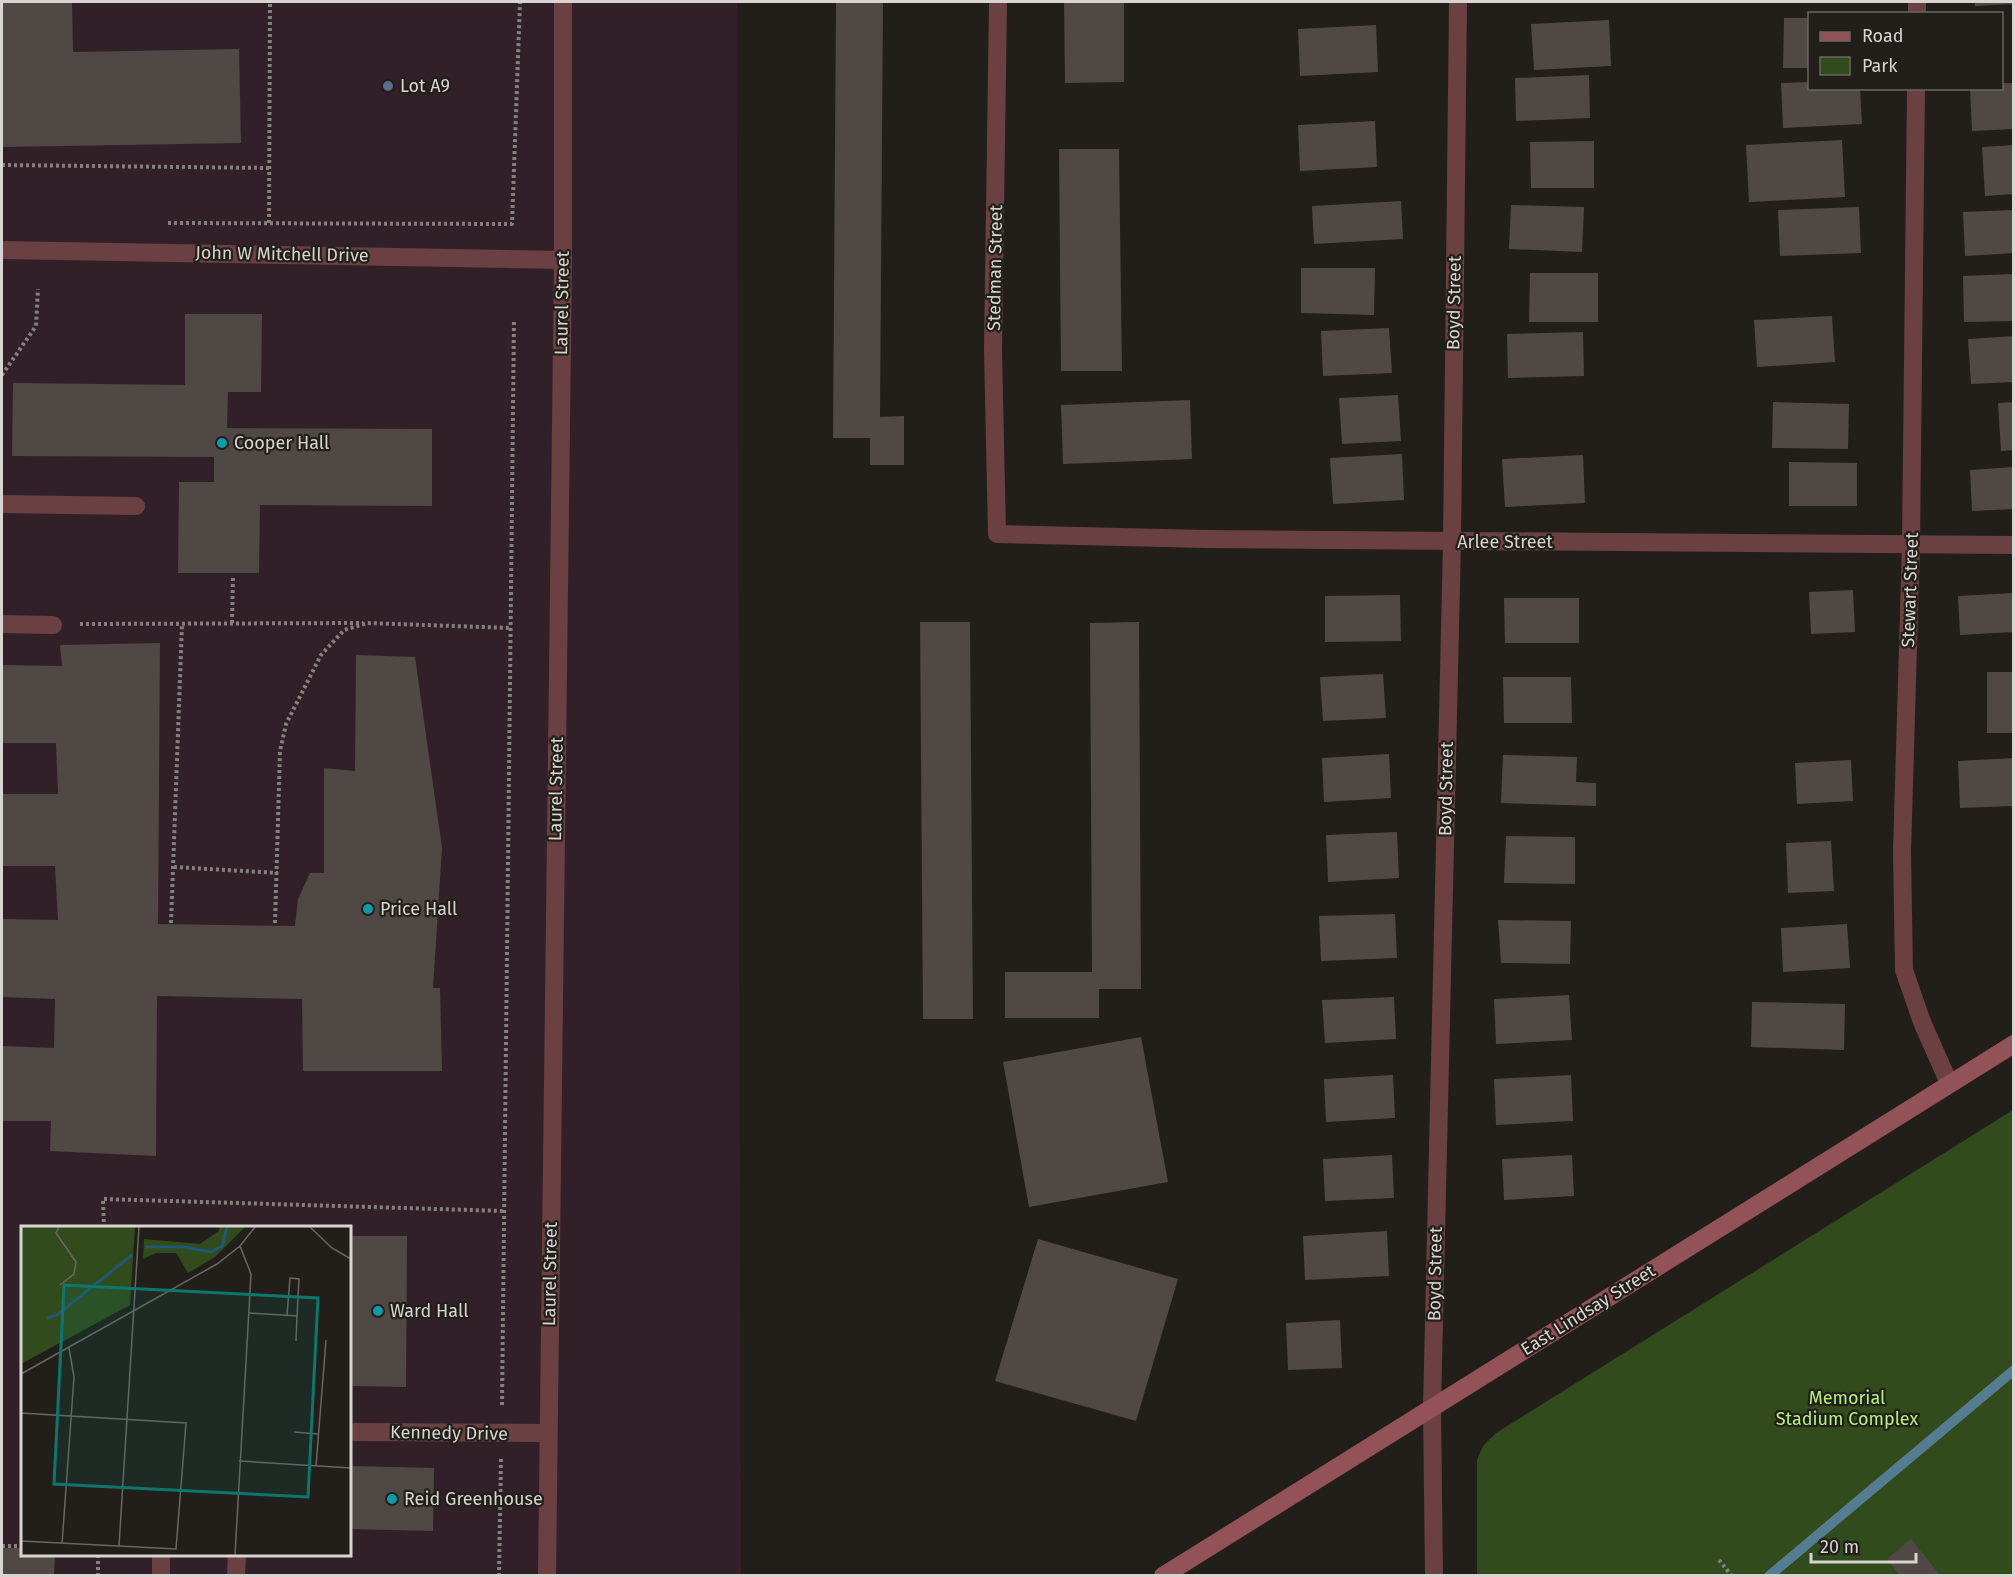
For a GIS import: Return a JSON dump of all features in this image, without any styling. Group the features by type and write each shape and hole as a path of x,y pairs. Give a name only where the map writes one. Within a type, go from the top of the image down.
{"street":[{"name":"Laurel Street","path":"547,1575 563,260 563,2"},
{"name":"Stedman Street","path":"997,534 993,350 998,2"},
{"name":"Boyd Street","path":"1434,1575 1432,1408 1452,542 1458,2"},
{"name":"Stewart Street","path":"1916,90 1911,544 1902,852 1904,970 1949,1083"},
{"name":"John W Mitchell Drive","path":"2,250 563,260"},
{"path":"2,504 136,506"},
{"name":"Arlee Street","path":"997,534 1452,542 2013,545"},
{"path":"2,624 53,625"},
{"name":"East Lindsay Street","path":"1163,1575 2013,1044"},
{"name":"Kennedy Drive","path":"351,1431 548,1433"},
{"path":"161,1556 161,1575"},
{"path":"236,1575 237,1556"}],"path":[{"path":"269,224 270,2"},
{"path":"165,223 512,224 520,2"},
{"path":"2,165 269,168"},
{"path":"2,375 36,326 38,289"},
{"path":"499,1575 514,320"},
{"path":"232,623 233,575"},
{"path":"53,625 367,623 510,628"},
{"path":"275,923 280,752 286,724 321,655 344,630 367,623"},
{"path":"171,923 182,624"},
{"path":"174,867 278,873"},
{"path":"104,1226 103,1199 504,1211"},
{"path":"2,1546 21,1546"},
{"path":"98,1556 98,1575"},
{"path":"1719,1560 1732,1575"}],"shaded area":[{"path":"2,2 737,2 741,1575 2,1576"}],"green space":[{"name":"Memorial Stadium Complex","path":"2013,1110 2013,1575 1477,1575 1477,1460 1483,1446 1496,1433"}],"building":[{"path":"2,2 72,2 73,52 239,49 241,143 2,147"},
{"path":"836,2 883,2 880,417 904,416 904,465 870,465 870,438 833,438"},
{"path":"1064,2 1124,2 1124,82 1065,83"},
{"path":"1975,2 2014,2 2014,4 1975,6"},
{"path":"1784,18 1808,18 1808,68 1783,68"},
{"path":"1609,20 1611,66 1534,70 1531,24"},
{"path":"1376,25 1378,72 1300,76 1298,29"},
{"path":"1589,75 1590,118 1516,121 1515,78"},
{"path":"1808,82 1808,90 1860,90 1862,124 1783,128 1781,83"},
{"path":"2003,83 2014,83 2014,129 1972,131 1970,90 2003,90"},
{"path":"1375,121 1377,167 1300,171 1298,125"},
{"path":"1842,140 1845,197 1749,202 1746,145"},
{"path":"1594,141 1594,188 1531,188 1530,142"},
{"path":"2014,145 2014,194 1985,196 1982,147"},
{"path":"1059,149 1119,149 1122,371 1061,371"},
{"path":"1401,201 1403,239 1314,244 1312,206"},
{"path":"1511,205 1584,207 1582,252 1509,249"},
{"path":"1859,207 1861,253 1780,256 1778,210"},
{"path":"2014,210 2014,253 1965,256 1963,212"},
{"path":"1301,268 1375,268 1374,315 1301,313"},
{"path":"1530,273 1598,273 1598,322 1529,322"},
{"path":"2014,274 2014,321 1964,322 1963,276"},
{"name":"Cooper Hall","path":"185,314 262,314 261,392 228,392 227,428 432,429 432,506 260,505 259,573 178,573 179,482 214,482 214,457 12,456 13,383 185,385"},
{"path":"1832,316 1835,362 1757,367 1754,320"},
{"path":"1389,328 1392,373 1323,376 1321,331"},
{"path":"1583,332 1584,376 1508,378 1507,334"},
{"path":"2014,336 2014,382 1971,384 1968,339"},
{"path":"1398,395 1401,441 1342,444 1339,398"},
{"path":"1190,400 1192,459 1063,464 1061,405"},
{"path":"1773,402 1849,404 1848,449 1772,448"},
{"path":"2014,402 2014,450 2001,451 1998,403"},
{"path":"1402,454 1404,500 1333,504 1330,458"},
{"path":"1583,455 1585,503 1505,507 1502,459"},
{"path":"1789,462 1857,463 1857,506 1789,506"},
{"path":"2014,467 2014,509 1972,511 1970,470"},
{"path":"1853,590 1855,632 1811,634 1809,592"},
{"path":"2014,593 2014,632 1960,635 1958,596"},
{"path":"1400,595 1401,641 1325,642 1325,596"},
{"path":"1504,598 1579,598 1579,643 1505,643"},
{"path":"920,622 970,622 973,1019 923,1019"},
{"path":"1139,622 1141,989 1099,989 1099,1018 1005,1018 1005,972 1092,972 1090,623"},
{"name":"Price Hall","path":"160,643 158,924 295,926 298,899 310,873 324,873 324,768 355,771 356,655 415,657 442,848 433,988 440,988 442,1071 303,1071 302,999 157,996 156,1156 50,1151 51,1121 2,1121 2,1046 54,1048 55,999 2,997 2,919 58,920 55,866 2,866 2,794 58,794 56,743 2,743 2,665 62,666 60,645"},
{"path":"1987,672 2014,672 2014,733 1987,733"},
{"path":"1383,674 1386,718 1323,721 1320,677"},
{"path":"1503,677 1571,677 1572,723 1504,723"},
{"path":"1389,754 1391,798 1324,802 1322,758"},
{"path":"1503,755 1577,757 1576,782 1596,783 1596,806 1501,803"},
{"path":"2014,758 2014,806 1960,808 1958,761"},
{"path":"1851,760 1853,801 1797,804 1795,763"},
{"path":"1397,832 1399,878 1328,882 1326,835"},
{"path":"1506,836 1575,837 1575,884 1504,883"},
{"path":"1831,841 1834,891 1788,893 1786,843"},
{"path":"1395,914 1397,958 1321,961 1319,916"},
{"path":"1498,920 1571,921 1570,964 1501,963"},
{"path":"1847,924 1850,968 1783,972 1781,928"},
{"path":"1569,995 1572,1040 1496,1044 1494,999"},
{"path":"1394,997 1396,1039 1325,1043 1322,1000"},
{"path":"1752,1002 1845,1004 1844,1050 1751,1047"},
{"path":"1141,1037 1168,1182 1029,1207 1003,1062"},
{"path":"1393,1075 1395,1118 1326,1122 1324,1079"},
{"path":"1571,1075 1573,1121 1496,1125 1494,1079"},
{"path":"1392,1155 1394,1198 1325,1201 1323,1159"},
{"path":"1572,1155 1574,1196 1504,1200 1502,1159"},
{"path":"1387,1231 1389,1276 1305,1280 1303,1236"},
{"name":"Ward Hall","path":"351,1236 407,1236 406,1387 351,1386"},
{"path":"1038,1239 1178,1279 1136,1421 995,1381"},
{"path":"1340,1320 1342,1368 1288,1370 1286,1323"},
{"name":"Reid Greenhouse","path":"351,1466 434,1468 433,1531 351,1529"},
{"path":"1911,1539 1941,1576 1900,1576 1887,1559"},
{"path":"2,1548 21,1548 21,1556 55,1556 54,1576 2,1576"}],"waterway":[{"path":"1769,1576 2014,1370"}],"place":[{"name":"Lot A9","path":"388,86"},
{"name":"Cooper Hall","path":"222,443"},
{"name":"Price Hall","path":"368,909"},
{"name":"Ward Hall","path":"378,1311"},
{"name":"Reid Greenhouse","path":"392,1499"}]}
